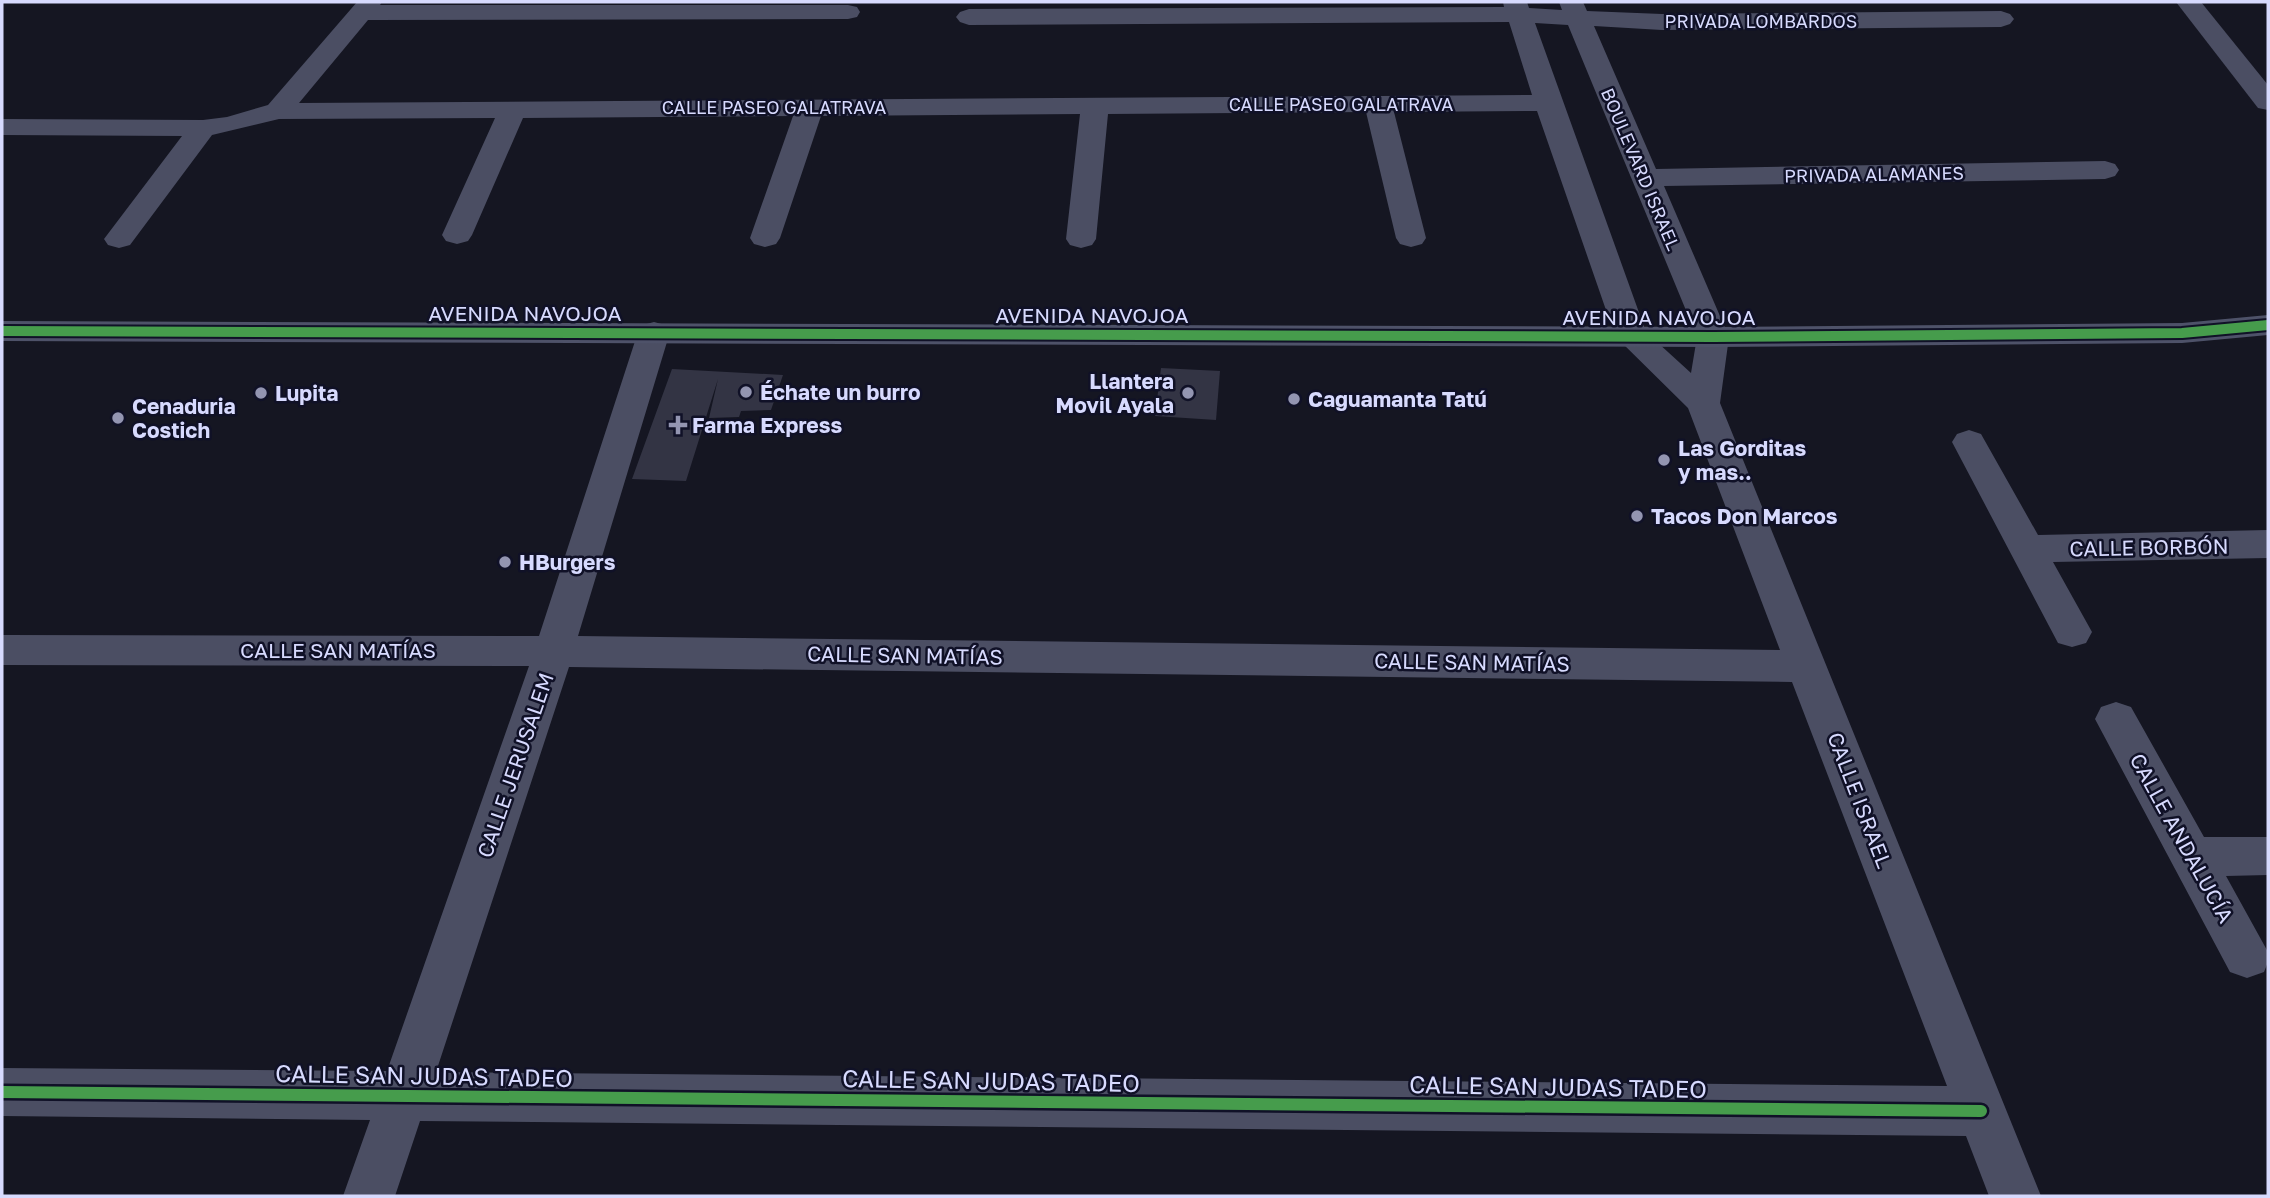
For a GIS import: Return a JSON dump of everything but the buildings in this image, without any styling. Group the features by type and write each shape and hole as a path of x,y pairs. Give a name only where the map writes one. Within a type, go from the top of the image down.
{"street":[{"path":"2188,2 2268,102"},
{"path":"278,111 365,8 848,12"},
{"path":"1518,9 1548,103 1631,336"},
{"name":"PRIVADA LOMBARDOS","path":"969,17 1518,9 1575,11 1662,22 2001,19"},
{"name":"BOULEVARD ISRAEL","path":"1575,11 1713,337"},
{"name":"CALLE PASEO GALATRAVA","path":"2,127 203,128 229,125 278,111 1548,103"},
{"path":"1081,239 1095,104"},
{"path":"1378,104 1411,238"},
{"path":"765,238 810,107"},
{"path":"457,235 513,108"},
{"path":"119,239 203,128"},
{"name":"PRIVADA ALAMANES","path":"1644,178 2105,170"},
{"name":"AVENIDA NAVOJOA","path":"2182,333 2268,325"},
{"name":"AVENIDA NAVOJOA","path":"2,331 1713,337 2182,333 2268,339"},
{"name":"CALLE JERUSALEM","path":"369,1196 554,651 654,332"},
{"name":"CALLE ISRAEL","path":"1631,336 1703,404 2015,1196"},
{"path":"1703,404 1713,337"},
{"path":"1969,442 2072,632"},
{"name":"CALLE BORBÓN","path":"2029,549 2268,544"},
{"name":"CALLE SAN MATÍAS","path":"2,650 554,651 1808,666"},
{"name":"CALLE ANDALUCÍA","path":"2116,719 2247,957"},
{"path":"2192,857 2268,856"},
{"name":"CALLE SAN JUDAS TADEO","path":"2,1092 1981,1111"}],"cycle path":[{"path":"2,331 1713,337 2182,333 2268,325"},
{"path":"2,1092 1981,1111"}],"place":[{"name":"Échate un burro","path":"746,392"},
{"name":"Lupita","path":"261,393"},
{"name":"Llantera Movil Ayala","path":"1188,393"},
{"name":"Caguamanta Tatú","path":"1294,399"},
{"name":"Cenaduria Costich","path":"118,418"},
{"name":"Farma Express","path":"678,425"},
{"name":"Las Gorditas y mas..","path":"1664,460"},
{"name":"Tacos Don Marcos","path":"1637,516"},
{"name":"HBurgers","path":"505,562"}]}
